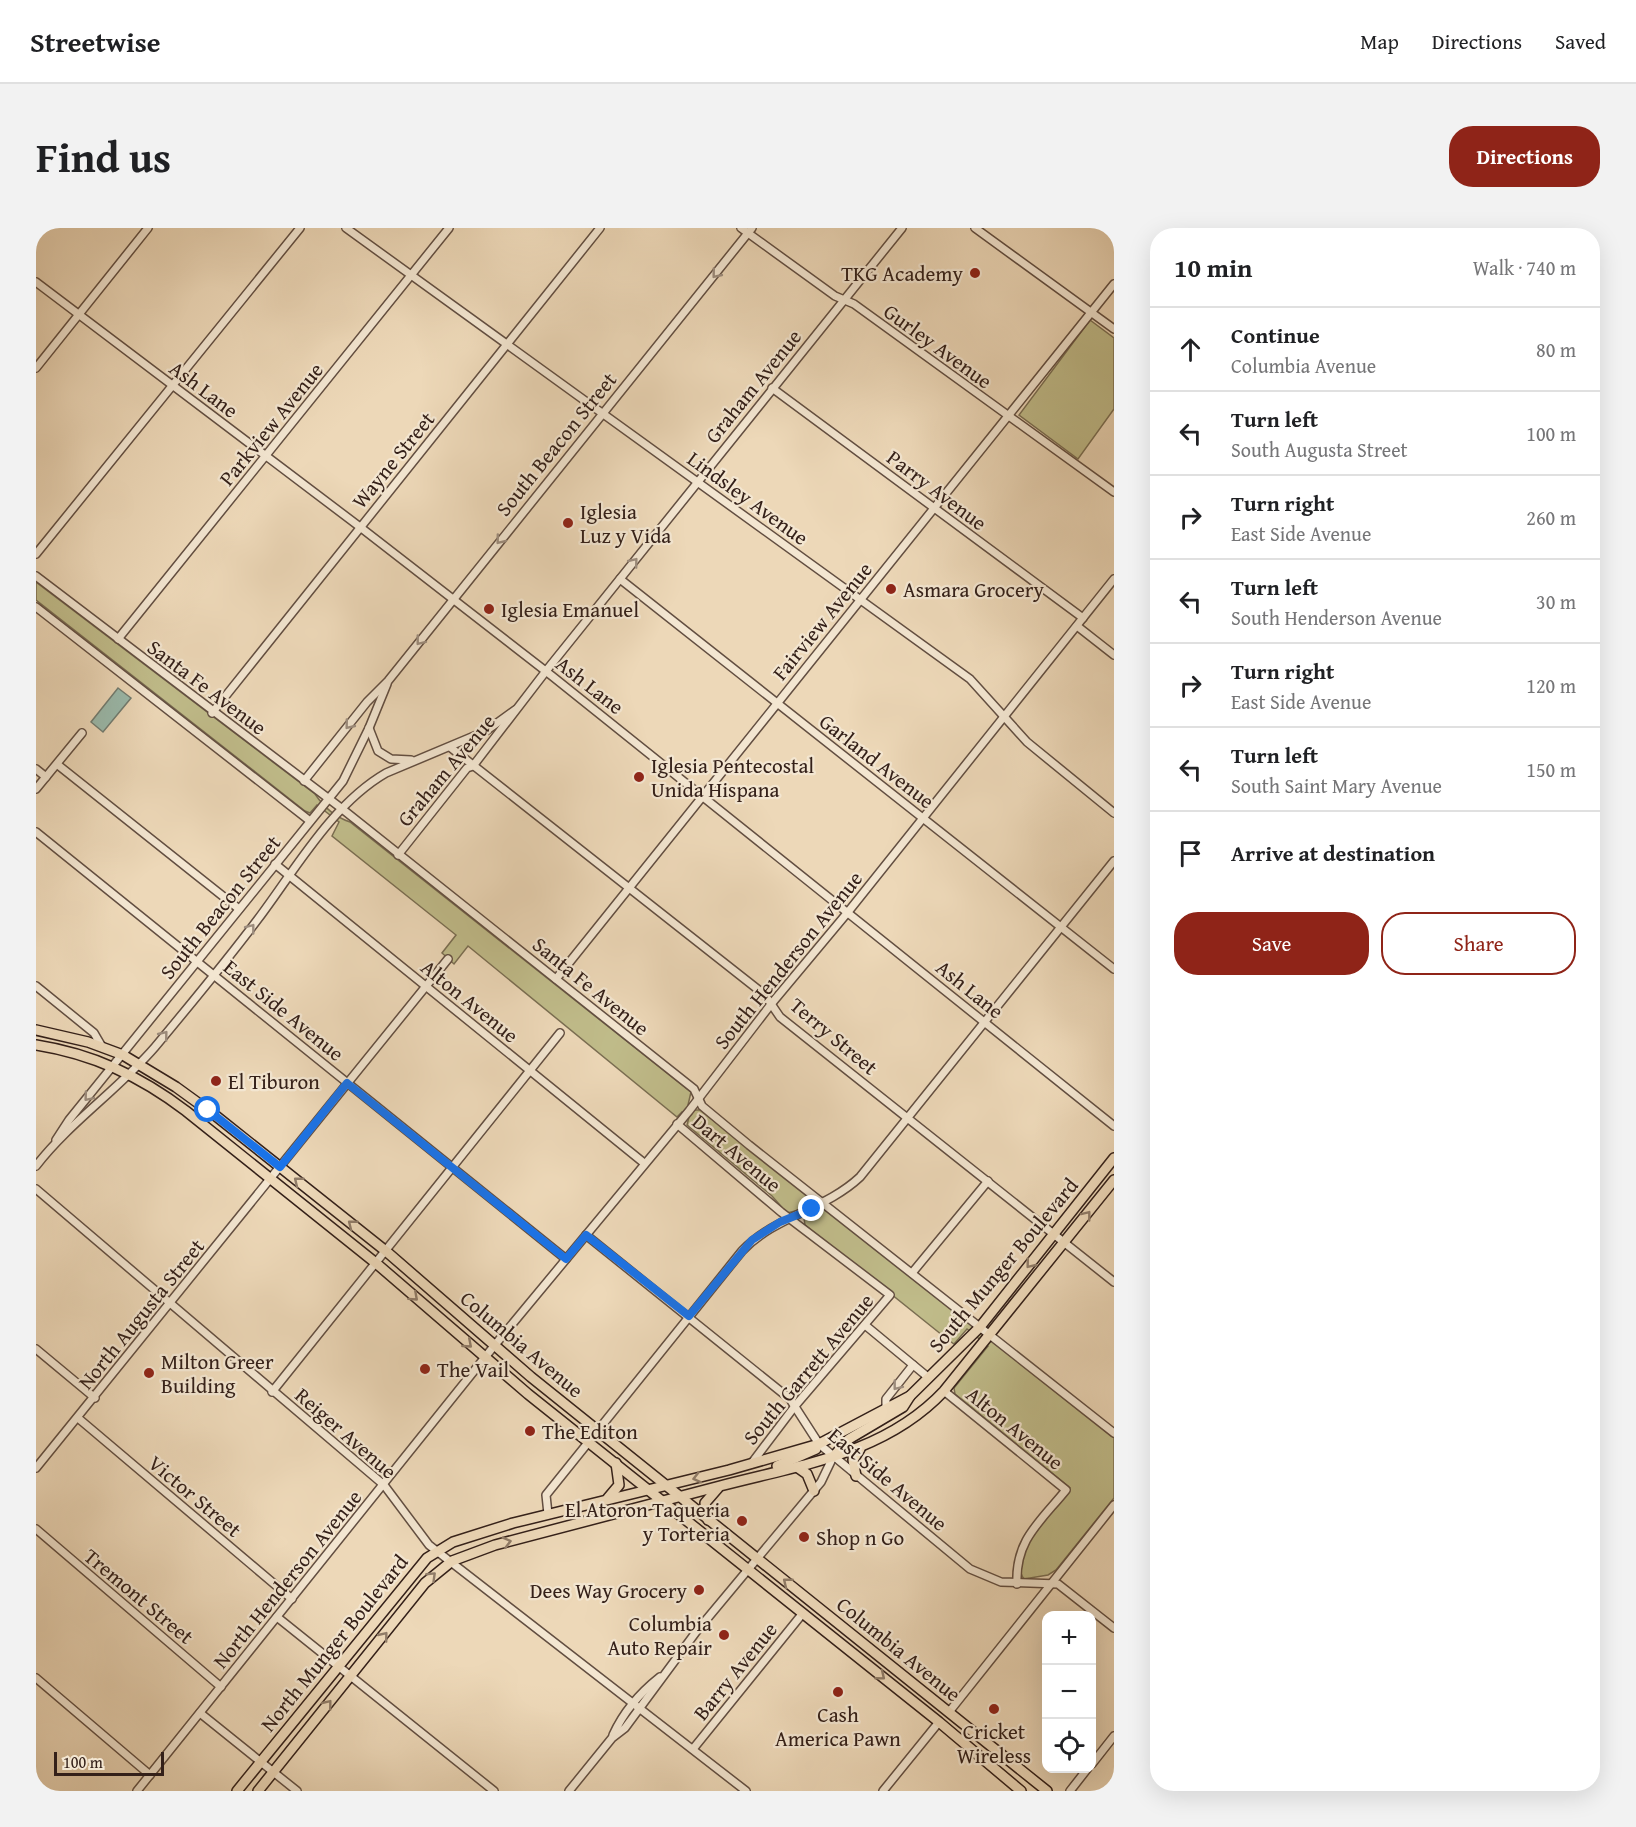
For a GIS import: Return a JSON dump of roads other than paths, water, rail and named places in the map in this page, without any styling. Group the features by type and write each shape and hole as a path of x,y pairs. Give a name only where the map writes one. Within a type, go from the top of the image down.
{"main road":[{"name":"Columbia Avenue","path":"36,1030 101,1045 139,1064 192,1098 387,1252 494,1346 679,1497 1047,1791"},
{"name":"Columbia Avenue","path":"36,1045 82,1054 114,1066 167,1097 377,1264 485,1358 939,1722 1021,1791"},
{"name":"South Munger Boulevard","path":"648,1490 819,1444 910,1396 980,1327 1114,1158"},
{"name":"South Munger Boulevard","path":"663,1501 833,1457 890,1434 915,1418 944,1391 1114,1180"},
{"path":"833,1457 849,1439 903,1407 910,1396"},
{"path":"771,1473 777,1466 806,1456 819,1444"},
{"path":"856,1476 853,1460 862,1447"},
{"path":"605,1500 619,1485 616,1463"},
{"path":"797,1467 807,1474 814,1491"},
{"path":"708,1520 705,1503 722,1485"},
{"name":"North Munger Boulevard","path":"237,1791 412,1572 437,1551 468,1537 548,1514 648,1490"},
{"name":"North Munger Boulevard","path":"258,1791 429,1578 452,1561 495,1545 663,1501"},
{"path":"859,1658 868,1647"},
{"path":"939,1722 949,1712"}],"street":[{"path":"36,368 148,228"},
{"path":"36,554 300,228"},
{"name":"Lindsley Avenue","path":"346,228 970,679 1027,742 1114,813"},
{"name":"Parkview Avenue","path":"118,639 449,228"},
{"name":"Wayne Street","path":"212,713 600,228"},
{"name":"Gurley Avenue","path":"741,228 750,231 1114,492"},
{"name":"Graham Avenue","path":"398,855 467,768 473,766 546,671 902,228"},
{"path":"975,228 1114,329"},
{"name":"South Beacon Street","path":"304,781 367,702 388,681 750,231"},
{"name":"Ash Lane","path":"36,282 546,671 1114,1126"},
{"name":"Fairview Avenue","path":"556,979 1114,284"},
{"name":"Parry Avenue","path":"772,388 1083,618"},
{"name":"Santa Fe Avenue","path":"36,576 212,713 341,808 694,1089 698,1098 710,1112 1114,1433"},
{"name":"Garland Avenue","path":"620,579 1114,969"},
{"name":"South Henderson Avenue","path":"485,1358 698,1098 1114,579"},
{"name":"Santa Fe Avenue","path":"36,607 310,821"},
{"path":"1077,626 1114,655"},
{"name":"South Beacon Street","path":"56,1140 69,1120 343,781 369,728 388,681"},
{"name":"Graham Avenue","path":"341,808 370,782 412,760 486,731 519,706"},
{"path":"369,728 378,751 384,756 412,760"},
{"path":"36,789 82,733"},
{"name":"Terry Street","path":"450,747 772,1003 780,1017 1114,1282"},
{"path":"58,765 239,909"},
{"path":"36,770 46,777"},
{"name":"South Beacon Street","path":"56,1140 76,1126 139,1064 215,974 341,808"},
{"name":"East Side Avenue","path":"36,832 566,1259"},
{"path":"548,1514 546,1495 752,1240 765,1230 824,1203 860,1177 1114,861"},
{"name":"Alton Avenue","path":"275,864 644,1163"},
{"name":"North Augusta Street","path":"36,1468 95,1398 448,959"},
{"path":"36,986 94,1033 101,1045"},
{"path":"272,1392 387,1252 452,1167 560,1034"},
{"name":"Dart Avenue","path":"677,1124 791,1218 890,1295"},
{"path":"36,1166 56,1140"},
{"path":"912,1273 988,1181"},
{"name":"Reiger Avenue","path":"36,1189 384,1485 423,1538 437,1551 746,1791"},
{"name":"East Side Avenue","path":"586,1235 790,1399 819,1444 970,1569 991,1579 1017,1584 1062,1586 1114,1628"},
{"name":"South Garrett Avenue","path":"751,1464 795,1406 890,1295"},
{"path":"865,1324 929,1378"},
{"path":"36,1349 95,1398"},
{"name":"North Henderson Avenue","path":"137,1791 485,1358"},
{"path":"886,1409 886,1399 913,1365"},
{"name":"Alton Avenue","path":"944,1391 1066,1491 1023,1544 1017,1562 1017,1584"},
{"name":"Victor Street","path":"78,1418 292,1599"},
{"path":"569,1791 612,1738 619,1722 637,1706 648,1686 661,1677 814,1491 828,1472 833,1457"},
{"path":"949,1712 1114,1505"},
{"name":"Tremont Street","path":"36,1530 221,1687"},
{"name":"Barry Avenue","path":"693,1749 803,1613"},
{"path":"277,1617 494,1791"},
{"path":"36,1678 150,1775"},
{"path":"200,1713 297,1791"},
{"path":"883,1791 939,1722"},
{"path":"1096,1759 1113,1739"},
{"path":"1070,1791 1084,1773"}],"place":[{"name":"TKG Academy","path":"975,273"},
{"name":"Iglesia Luz y Vida","path":"568,523"},
{"name":"Asmara Grocery","path":"891,589"},
{"name":"Iglesia Emanuel","path":"489,609"},
{"name":"Iglesia Pentecostal Unida Hispana","path":"639,777"},
{"name":"El Tiburon","path":"216,1081"},
{"name":"The Vail","path":"425,1369"},
{"name":"Milton Greer Building","path":"149,1373"},
{"name":"The Editon","path":"530,1431"},
{"name":"El Atoron Taqueria y Torteria","path":"742,1521"},
{"name":"Shop n Go","path":"804,1537"},
{"name":"Dees Way Grocery","path":"699,1590"},
{"name":"Columbia Auto Repair","path":"724,1635"},
{"name":"Cash America Pawn","path":"838,1692"},
{"name":"Cricket Wireless","path":"994,1709"}]}
